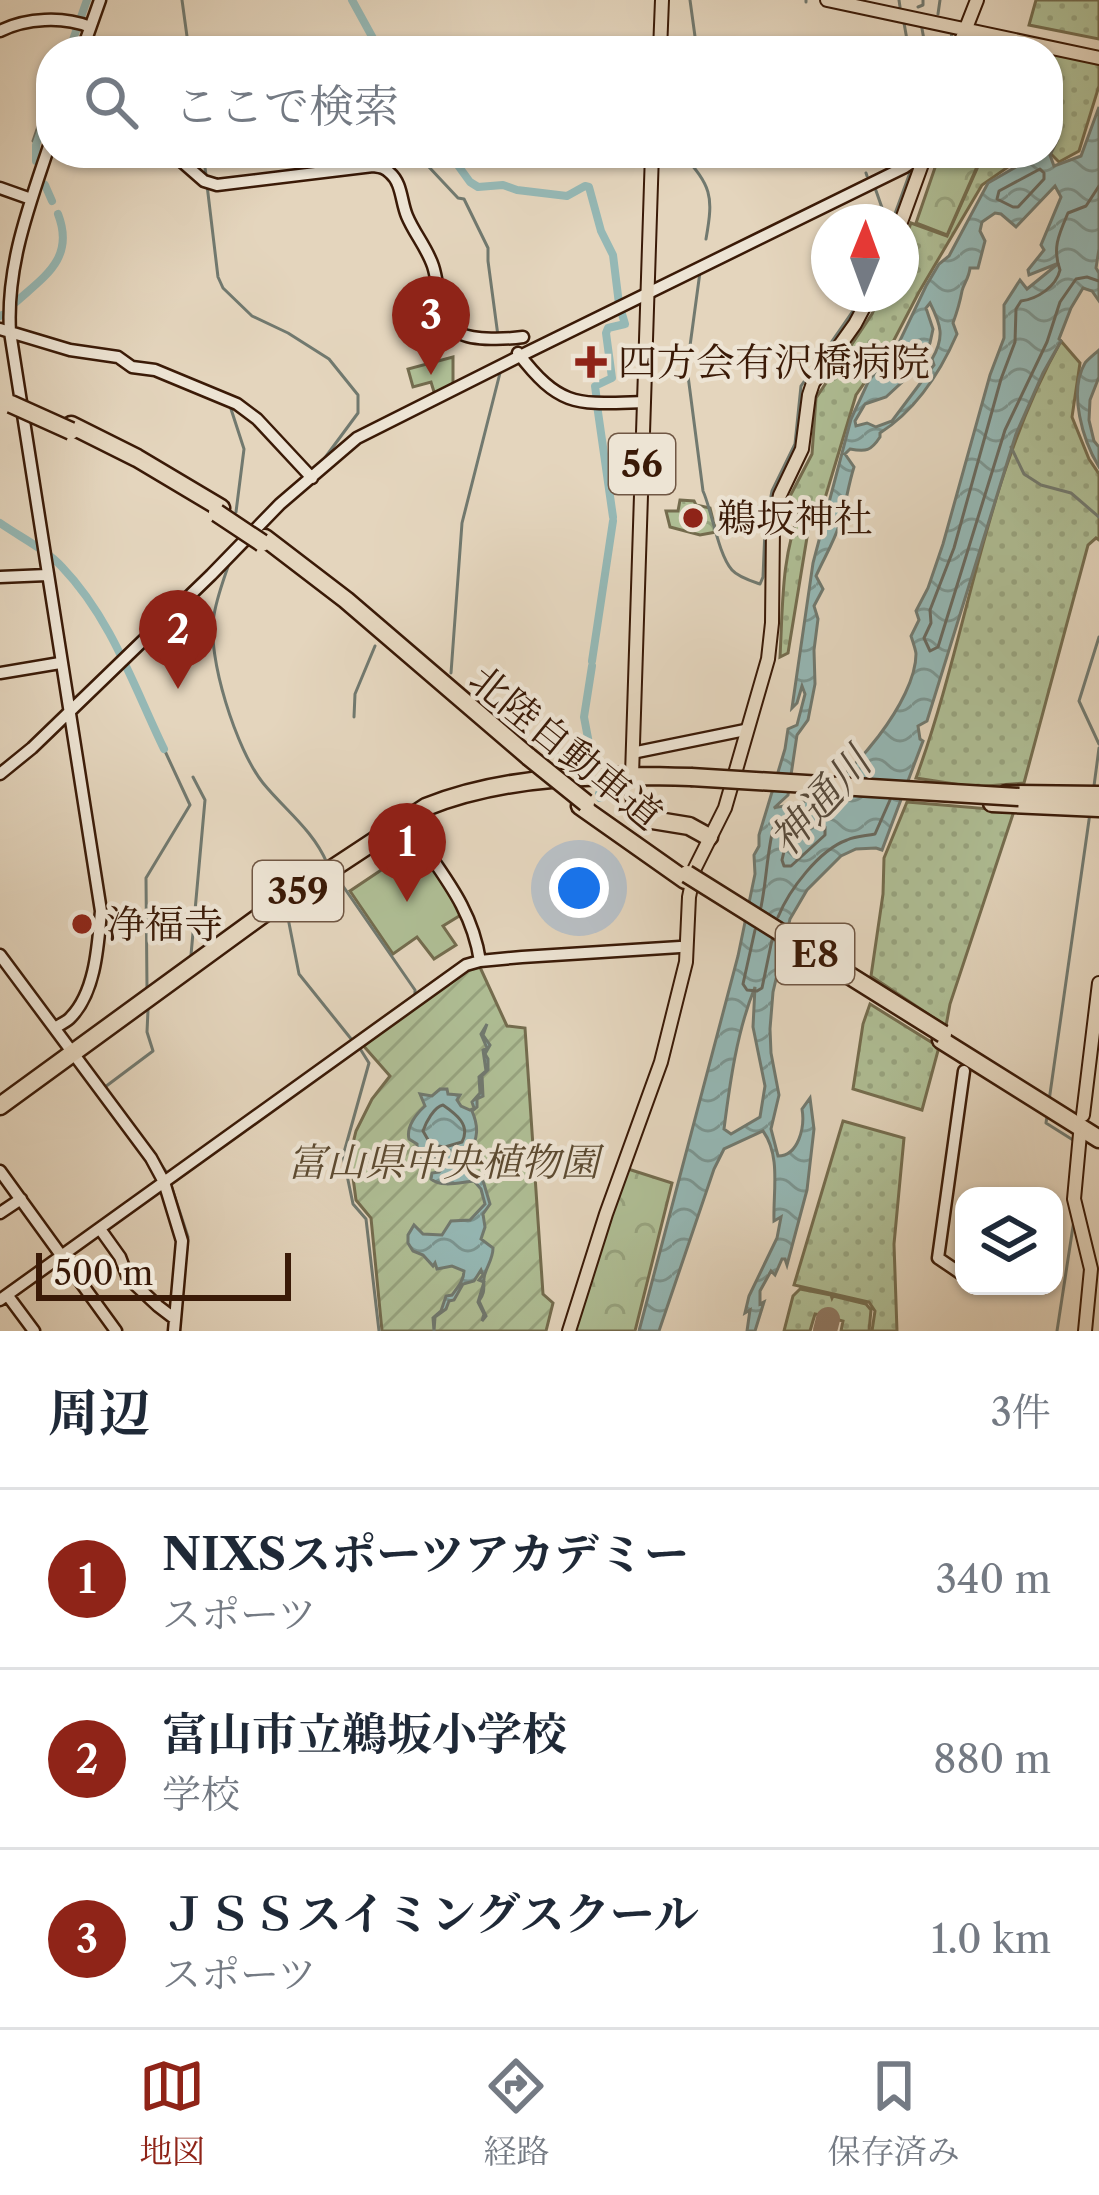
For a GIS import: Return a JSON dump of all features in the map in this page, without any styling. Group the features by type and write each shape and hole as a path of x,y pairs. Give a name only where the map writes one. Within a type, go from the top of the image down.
{"highway":[{"name":"北陸自動車道","path":"6,399 114,449 219,510 333,589 583,804 686,877 1093,1135"},
{"path":"635,780 636,807 646,819 689,826 709,837"},
{"name":"359","path":"0,1108 407,820 451,802 503,788 691,780 1097,802"}],"main road":[{"path":"658,36 659,0"},
{"path":"827,0 969,26"},
{"path":"849,0 1015,36"},
{"path":"965,36 977,0"},
{"path":"1063,46 1099,54"},
{"name":"56","path":"635,780 654,168"},
{"path":"907,204 918,168"},
{"name":"56","path":"635,780 650,292"},
{"path":"569,1331 661,1062 686,962 695,868 724,808 770,647 772,538 777,507 802,449 809,395 861,312"},
{"path":"1083,1115 1099,983"},
{"path":"1085,1331 1095,1284 1074,1199 1093,1135"}],"street":[{"path":"82,36 82,24 100,0"},
{"path":"0,31 63,19 82,24"},
{"path":"42,168 13,261 5,331 101,911 93,971 72,1016 55,1028"},
{"path":"188,168 217,185 357,168"},
{"path":"384,168 394,177 407,217 433,265 448,323 461,334 508,341 523,338"},
{"path":"0,774 280,504 369,431 903,168"},
{"path":"0,188 32,199"},
{"path":"5,331 118,357 132,367 155,370 237,404 313,479"},
{"path":"508,341 543,384 560,395 595,404 644,402"},
{"path":"0,577 47,575"},
{"path":"0,673 60,663"},
{"path":"638,752 745,730"},
{"path":"407,820 468,915 479,961"},
{"path":"34,1331 4,1298 466,965 680,947"},
{"path":"0,955 164,1182 182,1241 175,1325"},
{"path":"955,1270 938,1258 964,1071"},
{"path":"0,1171 116,1331"},
{"path":"0,1213 21,1198"},
{"path":"100,1229 120,1256 128,1277 175,1325"}],"green space":[{"path":"1036,0 1099,0 1099,39 1029,25"},
{"path":"1063,54 1099,62 1099,86 1079,151 1063,160"},
{"path":"935,168 976,168 947,235 919,224"},
{"path":"977,168 1006,168 982,185 919,292 919,226 947,236"},
{"path":"909,312 856,395 823,505 787,502 812,454 816,398 872,314"},
{"path":"1061,341 1080,363 1072,417 1099,474 1099,540 1088,545 1024,783 974,787 916,778 995,501 1035,393"},
{"path":"453,357 453,386 435,395 431,382 413,387 408,369"},
{"path":"680,500 710,508 716,532 700,535 670,527 666,511 678,511"},
{"path":"801,507 812,507 788,653 780,657 786,563"},
{"path":"907,802 1014,811 946,1026 871,976 884,858"},
{"path":"417,846 464,913 443,926 456,945 434,959 417,937 393,954 350,891"},
{"name":"富山県中央植物園","path":"479,965 507,1026 525,1028 543,1294 553,1303 546,1331 382,1331 371,1218 356,1200 350,1155 372,1099 390,1076 361,1043 467,967"},
{"path":"870,1004 939,1047 922,1110 853,1089"},
{"path":"843,1121 904,1138 894,1244 897,1331 872,1331 875,1311 869,1302 794,1285"},
{"path":"625,1168 672,1183 635,1331 569,1331"},
{"path":"800,1289 866,1304 871,1310 869,1331 841,1331 843,1321 828,1317 828,1312 826,1316 815,1314 810,1331 784,1331 793,1296"}],"water":[{"name":"神通川","path":"1099,107 1099,301 1083,288 1016,434 927,721 918,726 923,741 882,850 856,849 841,856 807,890 790,919 773,992 770,1029 779,1095 771,1129 778,1156 796,1146 802,1109 810,1098 814,1129 807,1190 787,1265 782,1259 775,1275 771,1271 760,1291 760,1304 764,1302 755,1331 747,1331 749,1296 777,1238 781,1217 774,1221 774,1163 763,1131 724,1149 659,1331 639,1331 738,956 759,835 788,729 797,725 805,694 802,686 792,708 813,563 851,419 869,380 896,349 914,312 919,312 926,286 949,256 988,183 1014,168 1063,168 1063,163 1081,156","holes":["1055,186 1061,197 1041,245 1044,250 1029,275 1059,263 1027,289 1020,280 1004,305 1004,338 943,544 916,611 919,620 911,636 916,654 905,693 862,756 827,789 811,799 774,808 788,795 797,735 808,720 815,684 818,619 814,606 823,589 816,576 838,530 854,467 845,454 874,445 880,433 916,402 943,363 957,334 953,323 970,268 978,268 985,241 982,222 995,213 1016,227","930,303 940,331 934,365 892,421 876,427 856,426 865,404 886,397 913,372 930,343 933,329 926,308","755,987 753,1027 765,1086 760,1117 731,1134 724,1129 726,1111"]},
{"path":"1099,350 1099,377 1089,420 1099,447 1099,467 1083,430 1078,388 1085,363"},
{"path":"487,1024 483,1035 490,1045 485,1054 488,1070 482,1076 483,1096 472,1111 476,1138 469,1153 454,1159 459,1168 481,1174 490,1204 483,1214 481,1239 493,1252 484,1282 479,1280 481,1270 474,1281 463,1284 435,1317 434,1331 433,1318 464,1271 452,1266 437,1269 413,1251 408,1235 414,1225 423,1234 442,1235 451,1221 470,1220 485,1204 474,1181 446,1184 431,1179 432,1173 446,1165 438,1158 417,1156 417,1144 408,1134 425,1106 420,1094 432,1096 447,1089 448,1094 460,1095 461,1106 474,1108 479,1077 486,1071 483,1050 487,1048 481,1034"}],"waterway":[{"path":"74,36 87,0"},
{"path":"182,0 187,36"},
{"path":"352,0 372,36"},
{"path":"690,0 695,36"},
{"path":"899,0 900,7"},
{"path":"918,7 923,0"},
{"path":"938,14 940,0"},
{"path":"904,23 906,36"},
{"path":"921,23 923,36"},
{"path":"951,36 952,30"},
{"path":"36,132 36,143"},
{"path":"36,145 36,161"},
{"path":"205,168 206,175"},
{"path":"430,168 464,199 488,248 498,336"},
{"path":"460,168 478,187 503,185 567,196 589,187 613,255 625,324 608,328 606,333 612,378 595,386 597,401"},
{"path":"694,168 708,192 706,239"},
{"path":"899,204 912,168"},
{"path":"45,185 52,201"},
{"path":"207,185 223,288 252,316 329,359 358,395 358,413 324,459"},
{"path":"874,185 881,204"},
{"path":"16,302 47,274 60,254 58,214"},
{"path":"700,272 687,368 703,491 727,563 738,575 760,584 765,530"},
{"path":"765,526 772,491 795,444 801,386 852,312"},
{"path":"451,673 462,523 501,369"},
{"path":"597,405 613,517"},
{"path":"231,409 244,449 236,512"},
{"path":"1011,447 1024,474 1041,485 1071,493 1099,517"},
{"path":"592,661 613,521"},
{"path":"0,523 48,554 79,587 120,654 164,749"},
{"path":"230,561 213,633 226,702 253,768 306,830 327,863"},
{"path":"1099,637 1079,701 1099,744"},
{"path":"354,717 355,694 375,646"},
{"path":"592,666 584,717 594,770"},
{"path":"1094,786 1099,748"},
{"path":"147,989 146,878 190,805 164,749"},
{"path":"191,955 205,800 193,777"},
{"path":"599,794 600,798"},
{"path":"1049,1101 1090,813"},
{"path":"336,876 415,990 415,997"},
{"path":"284,912 299,974 352,1040"},
{"path":"106,1089 153,1051 147,1032 148,1010"},
{"path":"359,1047 369,1063 343,1156 353,1204 366,1219 379,1331"},
{"path":"126,1116 167,1173 188,1237 183,1287"},
{"path":"1047,1116 1046,1123 1073,1140"},
{"path":"1057,1331 1074,1220"}],"runway":[{"path":"825,1331 828,1319"}],"place":[{"name":"四方会有沢橋病院","path":"591,362"},
{"name":"ＪＳＳスイミングスクール","path":"431,375"},
{"name":"鵜坂神社","path":"693,518"},
{"name":"富山市立鵜坂小学校","path":"178,689"},
{"name":"NIXSスポーツアカデミー","path":"407,902"},
{"name":"浄福寺","path":"82,924"}]}
